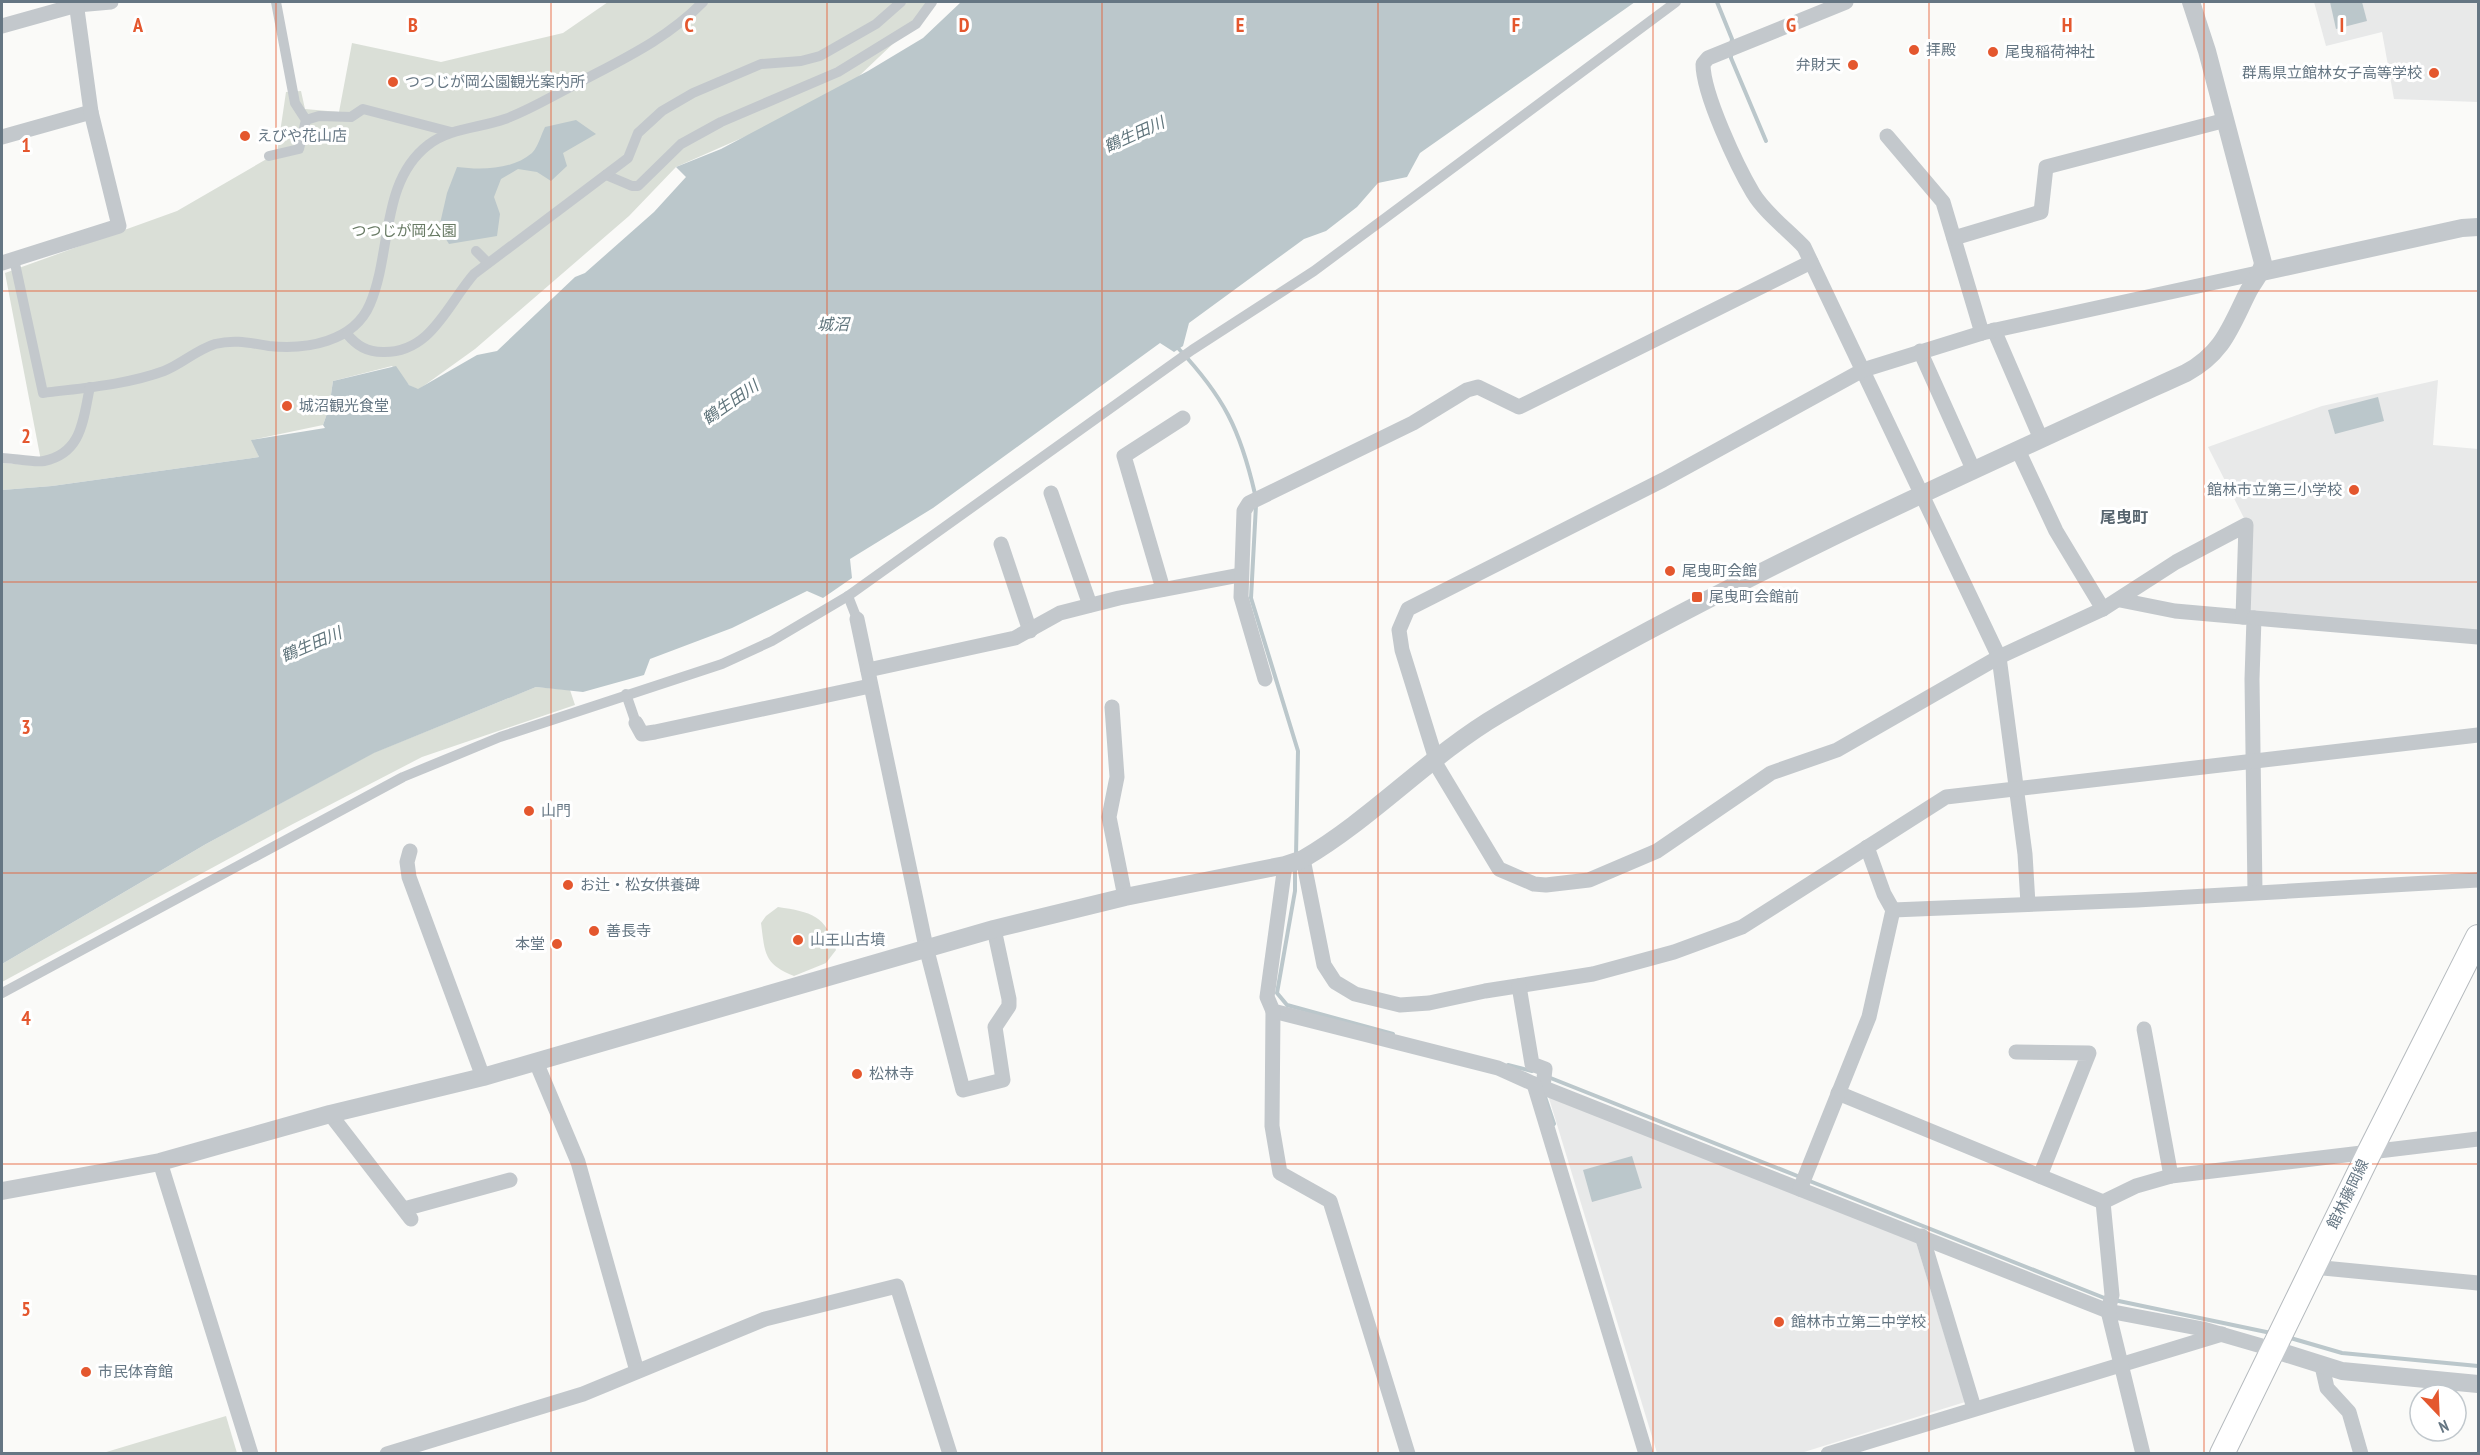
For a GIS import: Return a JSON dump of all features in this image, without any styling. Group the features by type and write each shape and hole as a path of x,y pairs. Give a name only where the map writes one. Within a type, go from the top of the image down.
{"main road":[{"name":"館林藤岡線","path":"2222,1454 2370,1150 2478,937"}],"street":[{"path":"2,26 77,3 111,2"},
{"path":"269,156 299,148 306,120 295,103 276,2"},
{"path":"77,3 91,112 118,226 8,261 43,393 150,376 176,366 204,349 226,342 245,340 270,346 301,346 347,334 370,304 391,213 405,171 413,159 428,145 451,132 506,118 636,55 676,27 703,2"},
{"path":"347,334 357,346 375,352 391,352 412,347 434,331 458,292 474,274 628,158 638,133 662,111 693,93 761,64 801,61 820,56 876,24 901,2"},
{"path":"606,175 632,186 638,186 681,144 721,122 838,72 916,24 932,2"},
{"path":"2,993 403,777 454,754 746,654 848,596 1192,350 1323,265 1676,2"},
{"path":"1846,2 1708,58 1703,64 1703,73 1719,118 1754,195 1804,247 1999,657 2028,904"},
{"path":"2,1191 160,1162 330,1113 483,1077 994,929 1125,897 1285,865 1304,859 1488,721 1605,653 1921,493 2206,362 2228,334 2250,288 2262,272 2262,256 2226,120 2191,2"},
{"path":"306,120 319,116 351,117 363,109 451,132"},
{"path":"2,137 91,112"},
{"path":"1954,238 2041,212 2046,167 2226,120"},
{"path":"1887,136 1943,202 1988,331 2041,439"},
{"path":"2255,892 2246,525 2176,562 2120,600 1999,657 1837,750 1771,773 1658,851 1625,867 1574,884 1534,884 1499,869 1434,761 1434,753 1402,650 1399,630 1408,609 1663,480 1863,370 1988,331 2462,228 2478,227"},
{"path":"476,251 488,263"},
{"path":"1265,680 1244,613 1240,574 1244,511 1256,500 1413,423 1467,390 1478,387 1519,407 1810,262"},
{"path":"1920,351 1973,469"},
{"path":"2,458 43,462 74,446 80,431 90,387"},
{"path":"1163,589 1124,456 1183,418"},
{"path":"2018,450 2056,531 2103,609"},
{"path":"1051,493 1090,605"},
{"path":"1001,544 1030,631"},
{"path":"868,670 1015,639 1060,613 1090,605 1240,574"},
{"path":"848,596 857,619 927,947 963,1090 1003,1080 994,1027 1009,1006 1009,999 994,929"},
{"path":"2120,600 2175,611 2478,637"},
{"path":"626,694 642,734 870,686"},
{"path":"1112,707 1117,777 1109,817 1125,897"},
{"path":"1304,859 1324,965 1335,982 1348,990 1400,1005 1429,1004 1593,974 1674,952 1734,930 1946,797 2478,735"},
{"path":"1800,1189 1869,1017 1893,910 1884,894 1867,847"},
{"path":"410,851 407,862 409,877 483,1077"},
{"path":"1285,865 1267,997 1273,1011 1272,1126 1280,1173 1330,1201 1408,1454"},
{"path":"1893,910 2478,879"},
{"path":"1519,986 1532,1064 1545,1069 1538,1086 1646,1454"},
{"path":"1273,1011 1498,1068 1538,1086 2108,1311 2222,1334 2342,1371 2478,1384"},
{"path":"2144,1029 2171,1176"},
{"path":"2016,1052 2089,1053 2040,1176"},
{"path":"536,1062 578,1162 637,1371"},
{"path":"1838,1093 2103,1202 2136,1186 2171,1176 2370,1150 2478,1139"},
{"path":"330,1113 407,1214 510,1180"},
{"path":"160,1162 251,1454"},
{"path":"2103,1202 2112,1295 2108,1311 2143,1454"},
{"path":"1922,1236 1974,1408"},
{"path":"2313,1267 2478,1283"},
{"path":"387,1454 583,1394 765,1319 897,1286 950,1454"},
{"path":"1828,1454 1878,1446 1974,1408 2222,1334"},
{"path":"2322,1366 2327,1388 2349,1412 2361,1454"}],"shaded area":[{"name":"群馬県立館林女子高等学校","path":"2314,2 2478,2 2478,102 2394,99 2382,32 2326,46"},
{"name":"館林市立第三小学校","path":"2438,380 2433,445 2478,449 2478,631 2247,613 2250,530 2208,447 2322,406"},
{"name":"館林市立第二中学校","path":"1548,1095 1916,1242 1965,1402 1801,1453 1657,1453"}],"green space":[{"name":"つつじが岡公園","path":"608,2 937,2 839,95 676,167 629,216 475,349 418,390 409,385 392,366 333,381 329,408 323,425 252,440 259,457 52,486 2,490 2,463 42,466 5,273 177,211 277,153 286,92 301,91 305,109 339,112 352,43 441,62 563,33"},
{"path":"536,687 570,690 575,705 422,757 291,825 2,982 2,964 206,844 373,753"},
{"path":"778,907 800,911 822,922 836,950 826,963 794,976 771,962 765,950 761,923"},
{"path":"226,1416 237,1453 103,1453"}],"water":[{"name":"城沼","path":"961,2 1635,2 1420,153 1407,177 1378,183 1357,207 1326,231 1304,239 1189,323 1183,346 1174,352 1160,343 933,508 850,559 852,578 823,598 807,591 732,628 650,659 644,675 583,692 536,687 374,753 206,844 2,964 2,490 52,486 259,457 251,440 325,428 323,425 329,408 333,381 396,366 409,385 418,389 477,355 497,351 575,277 585,273 654,212 686,177 676,167 721,149 868,71 923,38"},
{"path":"2330,2 2362,2 2367,21 2336,29"},
{"path":"576,120 596,134 563,153 567,166 551,181 537,172 518,169 501,179 494,197 500,214 497,236 449,244 439,228 447,193 457,167 496,168 515,163 532,153 545,127"},
{"path":"2378,397 2384,421 2335,434 2328,410"},
{"path":"1632,1156 1642,1188 1592,1202 1583,1170"}],"waterway":[{"path":"1717,2 1732,39 1731,45"},
{"path":"1731,53 1731,58 1766,141"},
{"path":"1178,348 1207,382 1228,415 1243,451 1255,494"},
{"path":"1256,505 1251,598 1298,751 1296,856"},
{"path":"1295,866 1295,891 1277,993 1287,1005 1393,1034"},
{"path":"1508,1065 1532,1071"},
{"path":"1548,1077 1800,1177"},
{"path":"1545,1097 1554,1124"},
{"path":"1807,1180 2107,1299"},
{"path":"2114,1300 2271,1333"},
{"path":"2287,1337 2342,1353 2478,1366"}],"place":[{"name":"拝殿","path":"1914,50"},
{"name":"尾曳稲荷神社","path":"1993,52"},
{"name":"弁財天","path":"1853,65"},
{"name":"群馬県立館林女子高等学校","path":"2434,73"},
{"name":"つつじが岡公園観光案内所","path":"393,82"},
{"name":"えびや花山店","path":"245,136"},
{"name":"城沼観光食堂","path":"287,406"},
{"name":"館林市立第三小学校","path":"2354,490"},
{"name":"尾曳町会館","path":"1670,571"},
{"name":"尾曳町会館前","path":"1697,597"},
{"name":"山門","path":"529,811"},
{"name":"お辻・松女供養碑","path":"568,885"},
{"name":"善長寺","path":"594,931"},
{"name":"山王山古墳","path":"798,940"},
{"name":"本堂","path":"557,944"},
{"name":"松林寺","path":"857,1074"},
{"name":"館林市立第二中学校","path":"1779,1322"},
{"name":"市民体育館","path":"86,1372"}],"district":[{"name":"尾曳町","path":"2124,517"}],"water label":[{"name":"鶴生田川","path":"1134,134"},
{"name":"鶴生田川","path":"730,402"},
{"name":"鶴生田川","path":"311,644"}]}
